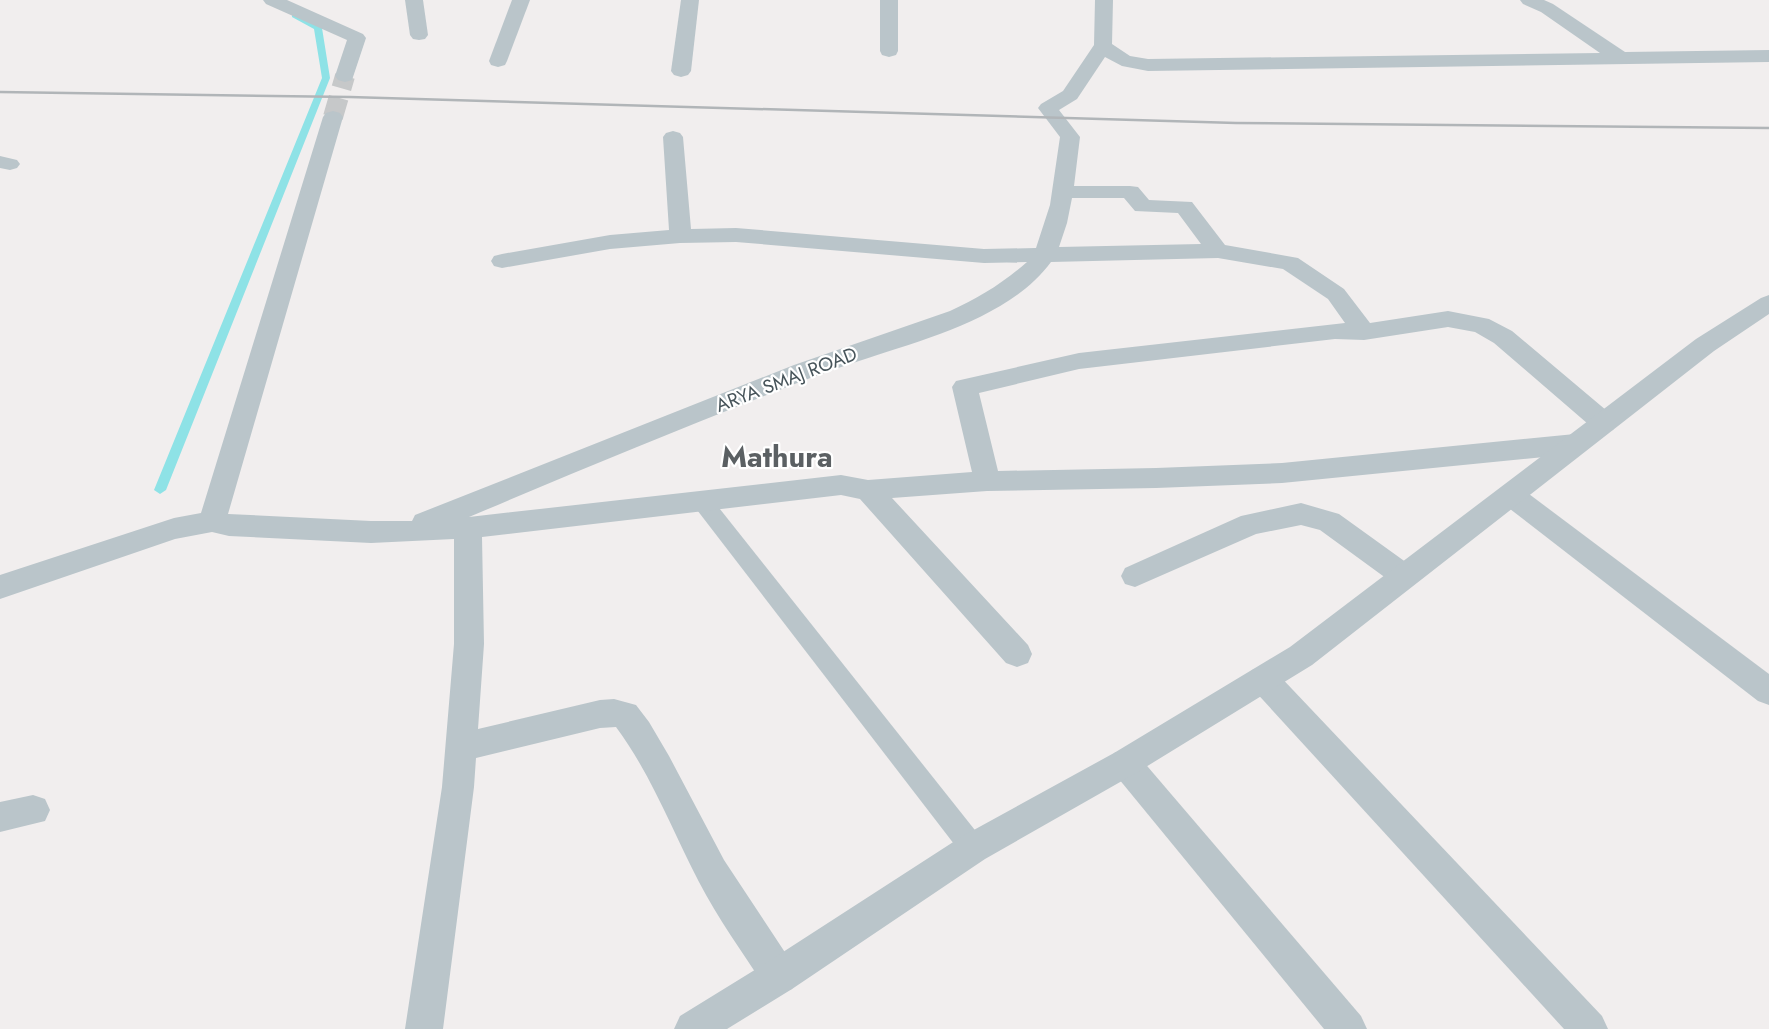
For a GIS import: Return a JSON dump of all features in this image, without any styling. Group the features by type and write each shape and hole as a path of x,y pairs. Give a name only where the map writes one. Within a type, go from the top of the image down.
{"street":[{"path":"272,0 357,38 345,76"},
{"path":"414,0 419,35"},
{"path":"498,61 520,0"},
{"path":"681,72 690,0"},
{"path":"889,0 889,51"},
{"path":"1104,0 1103,45 1114,57 1131,63 1148,65 1769,56"},
{"path":"1529,0 1547,8 1619,57"},
{"name":"ARYA SMAJ ROAD","path":"403,532 805,370 956,318 1011,290 1037,266 1052,241 1070,137 1048,108 1070,95 1103,45"},
{"path":"212,521 333,116"},
{"path":"673,137 680,236"},
{"path":"1061,192 1130,192 1143,206 1184,207 1218,251"},
{"path":"502,261 610,242 680,236 736,235 984,256 1218,251 1290,263 1336,294 1364,332"},
{"path":"693,1029 779,976 972,848 1125,763 1301,656 1705,345 1767,306"},
{"path":"987,481 966,387 1079,361 1335,331 1364,332 1448,319 1481,325 1503,337 1604,423"},
{"path":"0,586 174,529 212,521 229,525 403,532 552,519 841,485 868,490 987,481 1156,478 1282,473 1575,444"},
{"path":"868,490 1017,654"},
{"path":"1511,494 1769,692"},
{"path":"1135,576 1251,524 1301,514 1329,522 1404,576"},
{"path":"424,1029 462,747 469,644 468,527"},
{"path":"1263,679 1589,1029"},
{"path":"462,747 600,714 614,712 626,715 658,766 712,872 779,976"},
{"path":"1125,763 1348,1029"},
{"path":"0,817 33,810"}],"lane":[{"path":"701,500 972,848"}],"waterway":[{"path":"160,490 326,78 318,28 295,15"}],"tunnel":[{"path":"333,117 345,76"}],"railway":[{"path":"0,92 350,97 1236,123 1769,128"}],"district":[{"name":"Mathura","path":"777,457"}]}
